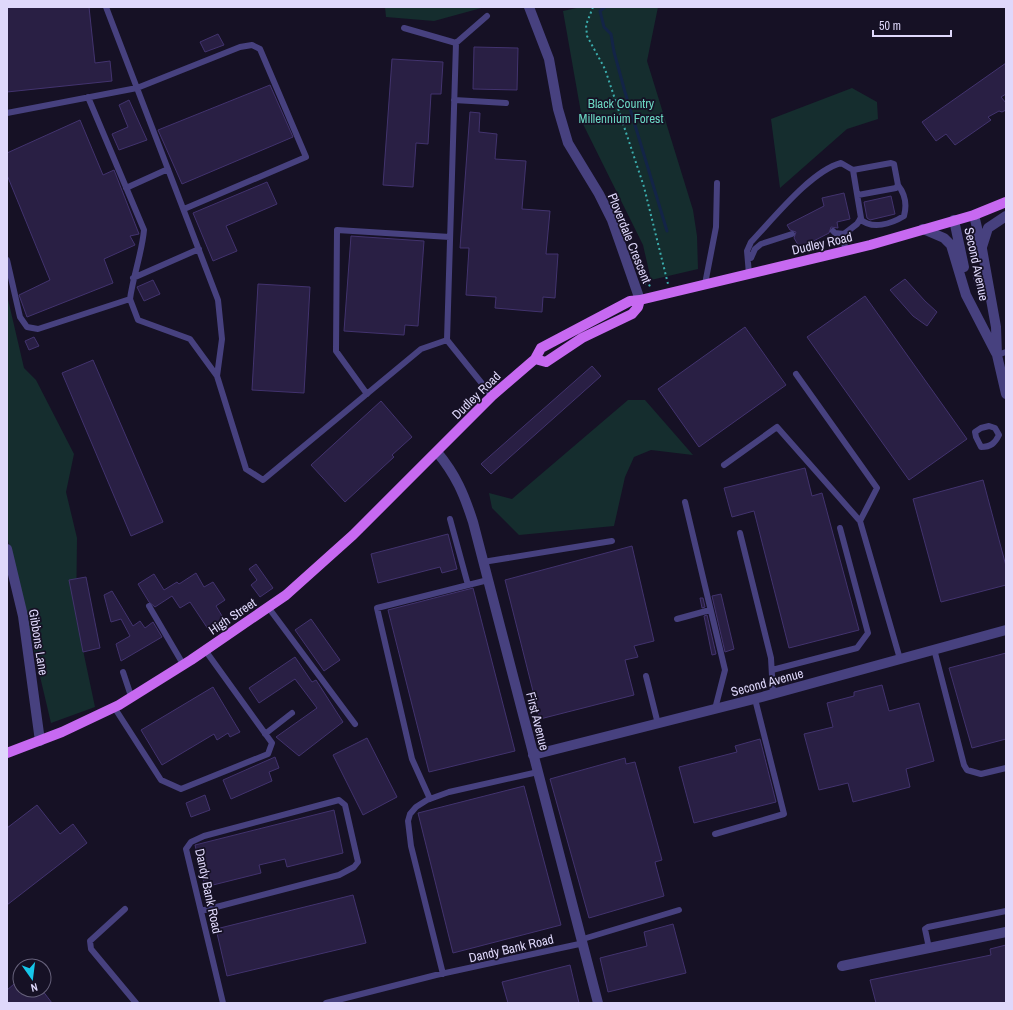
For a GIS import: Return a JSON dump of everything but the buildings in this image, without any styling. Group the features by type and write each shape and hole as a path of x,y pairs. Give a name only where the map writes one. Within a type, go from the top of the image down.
{"main road":[{"name":"Dudley Road","path":"437,452 492,396 535,359 541,348 620,304 640,300 669,288 705,284 845,251 974,215 1006,202"},
{"name":"High Street","path":"7,753 62,732 114,707 205,650 286,595 353,535 437,452"}],"street":[{"name":"Ploverdale Crescent","path":"529,7 549,60 558,110 568,143 599,194 612,220 640,300"},
{"name":"Second Avenue","path":"974,215 982,248 1002,353 1006,394"},
{"name":"Second Avenue","path":"982,248 988,228 1006,216"},
{"name":"Second Avenue","path":"954,220 974,314"},
{"name":"Second Avenue","path":"923,229 944,238 951,245 966,295 974,314 1002,353"},
{"name":"First Avenue","path":"437,452 451,469 463,491 488,580 598,1003"},
{"name":"Gibbons Lane","path":"7,548 23,616 40,741"},
{"name":"Second Avenue","path":"533,756 755,699 1006,630"},
{"path":"842,966 1006,932"}],"lane":[{"path":"106,7 218,300 222,339 217,376"},
{"path":"487,16 456,43 447,340 492,396"},
{"path":"404,28 456,43"},
{"path":"7,113 137,88 240,47 252,45 260,48 306,156 184,209"},
{"path":"88,97 144,230 143,242 133,278 130,299 138,320 190,339 217,376 246,469 263,480 421,349 447,340"},
{"path":"454,100 506,103"},
{"path":"749,274 747,251 751,242 804,187 834,165 841,163 853,170 891,163 894,164 898,185 903,192 906,209 904,216 898,220 874,226 866,225 860,219"},
{"path":"126,188 168,169"},
{"path":"833,231 835,233 844,234 857,224 860,219 858,195 853,170"},
{"path":"705,284 716,227 717,183"},
{"path":"858,195 892,189 898,185"},
{"path":"367,394 336,351 337,230 450,237"},
{"path":"748,259 751,258 755,249 761,244 792,234"},
{"path":"844,234 845,251"},
{"path":"133,278 199,249"},
{"path":"7,260 20,317 27,327 38,329 130,299"},
{"path":"796,374 876,488 860,521"},
{"path":"724,465 777,427 860,521 900,659"},
{"path":"999,435 1006,433"},
{"path":"685,502 725,670 715,709"},
{"path":"450,520 468,585"},
{"path":"772,670 857,648 868,633 840,528"},
{"path":"740,533 771,658 773,694"},
{"path":"483,562 612,541"},
{"path":"430,799 412,759 377,608 488,580"},
{"path":"149,606 183,664"},
{"path":"268,607 355,724"},
{"path":"677,619 710,610"},
{"path":"114,707 161,780 181,789 268,754 272,743 205,650"},
{"path":"934,650 964,765 968,770 981,774 1006,768"},
{"path":"123,672 131,696"},
{"path":"646,676 658,724"},
{"path":"715,834 784,814 755,699"},
{"path":"265,734 292,713"},
{"path":"443,974 416,869 408,821 416,807 430,799 459,789 538,772"},
{"name":"Dandy Bank Road","path":"201,911 339,875 354,867 358,862 345,805 339,800 204,836 191,842 186,849 223,1003"},
{"path":"125,909 90,941 91,949 136,1003"},
{"name":"Dandy Bank Road","path":"326,1003 583,941 679,910"},
{"path":"929,948 925,929 928,927 1006,911"}],"path":[{"path":"593,7 586,25 587,36 605,69 644,187 669,288"},
{"path":"633,279 639,278 643,283 653,287 660,285"},
{"path":"669,288 674,281"}],"green space":[{"path":"385,7 485,7 434,21 386,17"},
{"name":"Black Country Millennium Forest","path":"581,7 658,7 647,61 693,210 697,236 698,269 651,280 643,245 583,124 563,11"},
{"path":"852,88 877,102 878,119 847,129 780,188 771,119"},
{"path":"7,295 24,368 36,380 74,454 66,492 77,538 76,617 95,707 51,723 7,536"},
{"path":"628,400 645,400 693,455 651,450 634,457 625,477 614,526 519,535 492,508 489,493 512,499"}],"waterway":[{"path":"605,7 600,11 604,27 611,34 614,52 625,92 667,231"}]}
